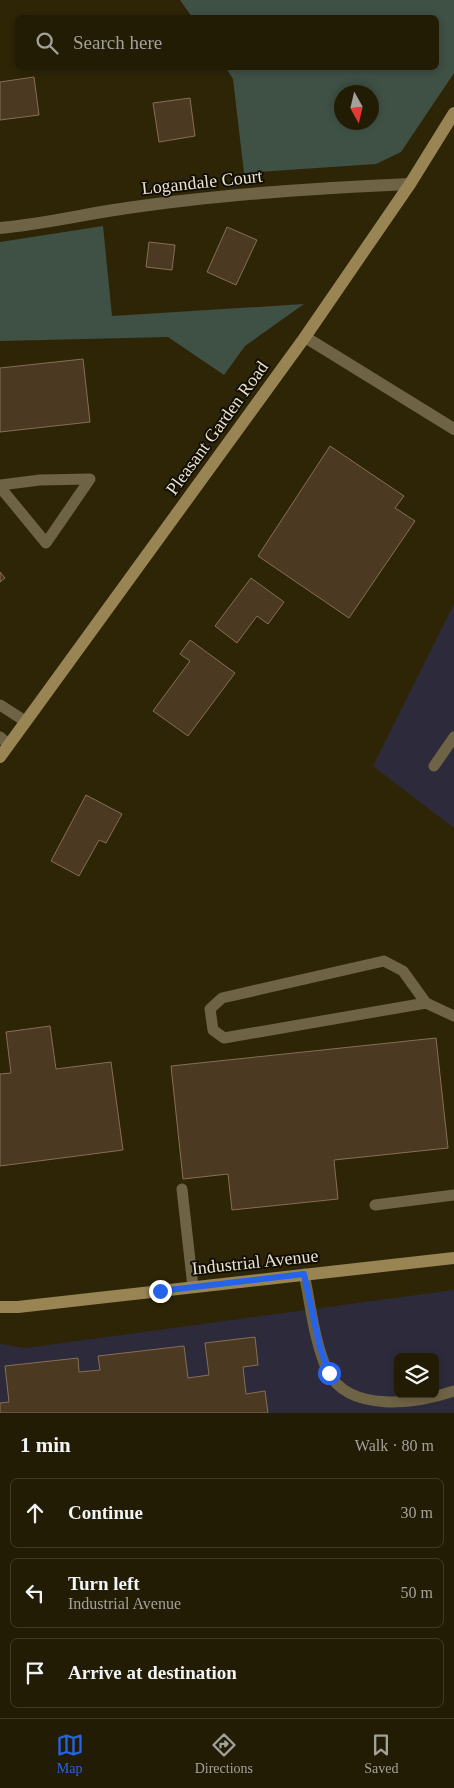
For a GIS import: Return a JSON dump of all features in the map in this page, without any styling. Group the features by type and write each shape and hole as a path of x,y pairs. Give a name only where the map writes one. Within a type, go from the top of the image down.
{"main road":[{"name":"Pleasant Garden Road","path":"0,757 4,740 25,721 305,337 410,184 454,113"},
{"name":"Industrial Avenue","path":"0,1307 18,1307 454,1258"}],"street":[{"name":"Logandale Court","path":"0,228 128,208 227,196 317,188 410,184"},
{"path":"305,337 454,429"}],"lane":[{"path":"90,479 46,543 0,486 40,480 90,479"},
{"path":"0,705 25,721"},
{"path":"434,766 454,737"},
{"path":"426,1003 224,1038 213,1030 210,1009 222,998 384,961 404,971 426,1003 454,1016"},
{"path":"182,1189 193,1287"},
{"path":"375,1205 454,1195"},
{"path":"304,1274 320,1348 329,1373 344,1392 366,1401 397,1402 430,1399 454,1391"}],"shaded area":[{"path":"454,604 454,828 373,766"},
{"path":"454,1290 454,1413 0,1413 0,1344 26,1348"}],"green space":[{"path":"180,0 454,0 454,73 401,152 376,164 244,173 233,79 227,70 439,70 439,15 191,15"},
{"path":"103,226 112,316 304,304 245,346 224,375 168,337 0,341 0,242"}],"building":[{"path":"34,77 39,115 0,120 0,82"},
{"path":"190,98 195,136 159,142 153,103"},
{"path":"227,227 257,240 236,285 207,272"},
{"path":"149,242 175,245 172,270 146,267"},
{"path":"83,359 90,422 0,432 0,368"},
{"path":"330,446 404,496 395,508 415,521 349,618 258,556"},
{"path":"0,572 5,578 0,582"},
{"path":"251,578 284,602 268,624 257,616 237,643 215,626"},
{"path":"190,640 235,673 188,736 153,711 190,661 180,654"},
{"path":"86,795 122,814 106,843 99,840 79,876 51,861"},
{"path":"50,1026 56,1069 111,1062 123,1150 0,1166 0,1074 11,1073 6,1032"},
{"path":"436,1038 448,1148 334,1160 338,1199 232,1210 228,1174 183,1179 171,1066"},
{"path":"255,1337 258,1365 243,1367 246,1394 265,1391 268,1413 0,1413 0,1403 9,1402 5,1366 78,1358 79,1372 100,1370 98,1356 184,1346 188,1378 209,1375 205,1343"}],"route":[{"path":"160,1291 304,1274 320,1348 329,1373"}]}
